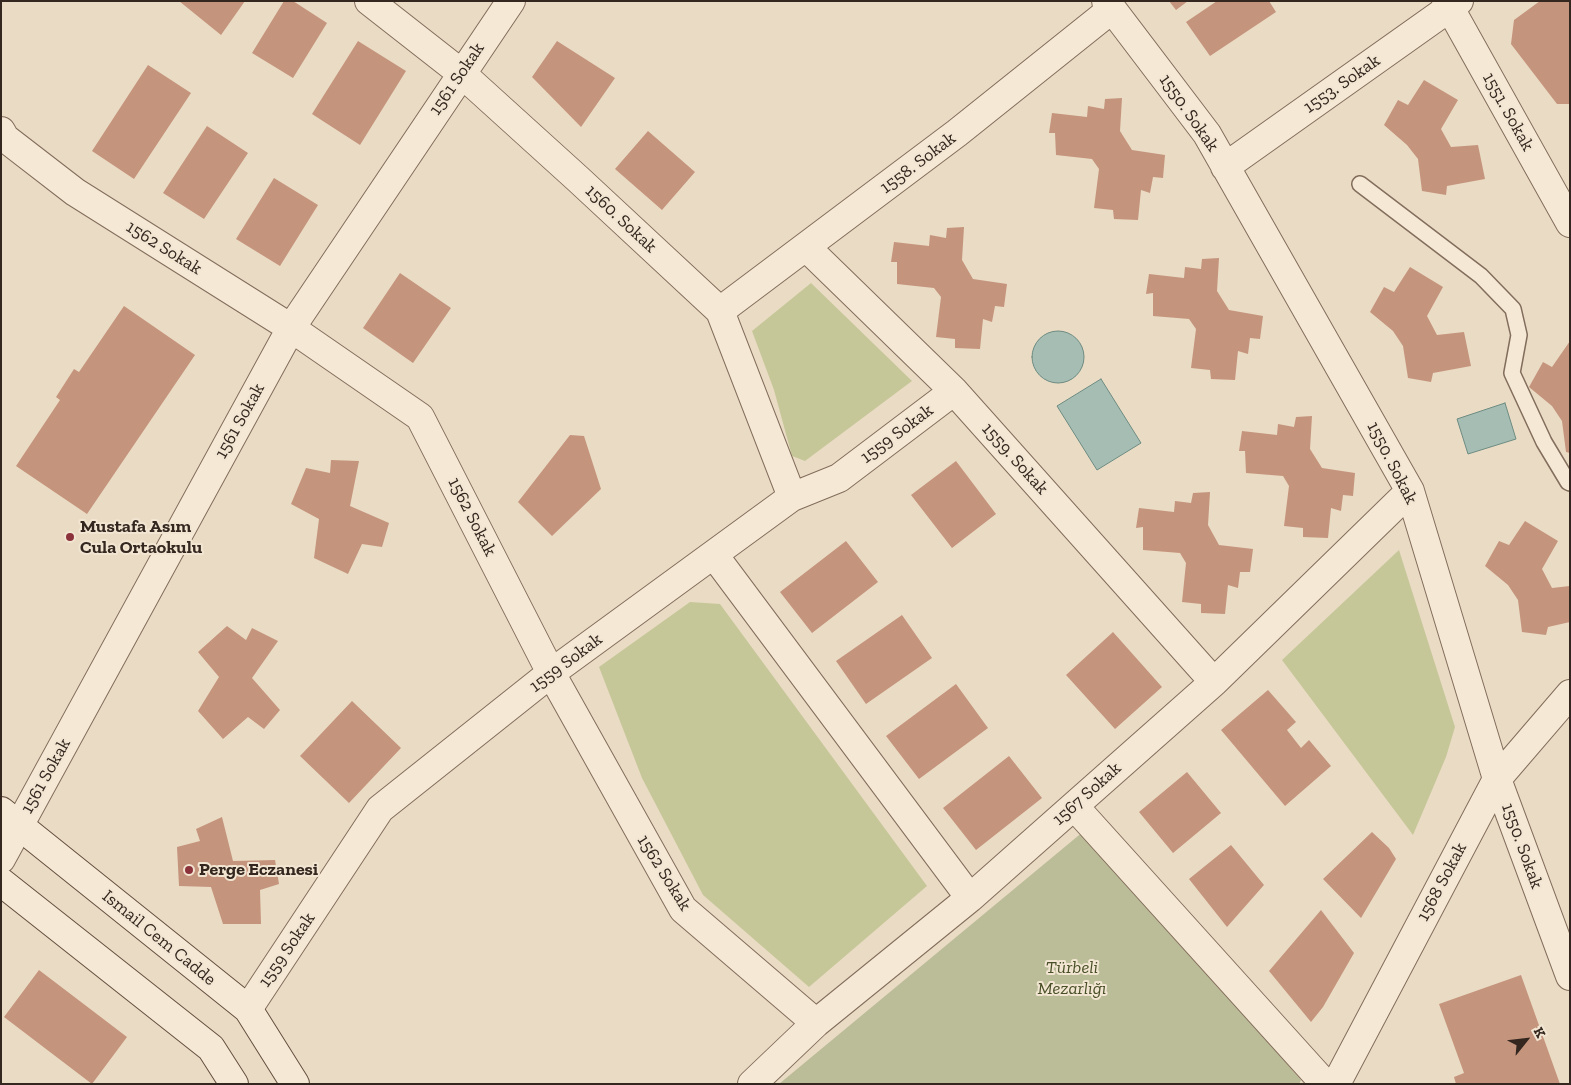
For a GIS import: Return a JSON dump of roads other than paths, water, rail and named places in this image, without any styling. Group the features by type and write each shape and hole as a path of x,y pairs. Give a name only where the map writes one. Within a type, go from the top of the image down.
{"street":[{"name":"1560. Sokak","path":"368,1 461,73 720,311 792,497"},
{"name":"1561 Sokak","path":"1,859 10,818 290,328 510,1"},
{"name":"1553. Sokak","path":"1225,166 1451,4"},
{"name":"1551. Sokak","path":"1451,4 1570,222"},
{"name":"1550. Sokak","path":"1109,5 1207,134 1410,491 1497,779 1570,976"},
{"name":"1558. Sokak","path":"720,311 957,134 1109,5"},
{"name":"1562 Sokak","path":"1,131 5,138 74,192 290,328 420,417 551,673 682,909 816,1024"},
{"name":"1559. Sokak","path":"806,247 954,391 1214,682"},
{"name":"1559 Sokak","path":"248,1009 380,809 551,673 792,497 839,478 954,391"},
{"name":"1567 Sokak","path":"752,1084 816,1024 970,898 1214,682 1410,491"},
{"path":"714,555 970,898"},
{"name":"1568 Sokak","path":"1336,1084 1497,779 1570,694"},
{"path":"1074,806 1324,1084"},
{"name":"Ismail Cem Cadde","path":"10,818 248,1009 295,1084"},
{"path":"1,882 211,1048 234,1084"}],"lane":[{"path":"1360,184 1481,276 1513,309 1519,335 1512,372 1544,442 1570,483"}],"place":[{"name":"Mustafa Asım Cula Ortaokulu","path":"70,537"},
{"name":"Perge Eczanesi","path":"189,870"}],"park label":[{"name":"Türbeli Mezarlığı","path":"1072,978"}]}
